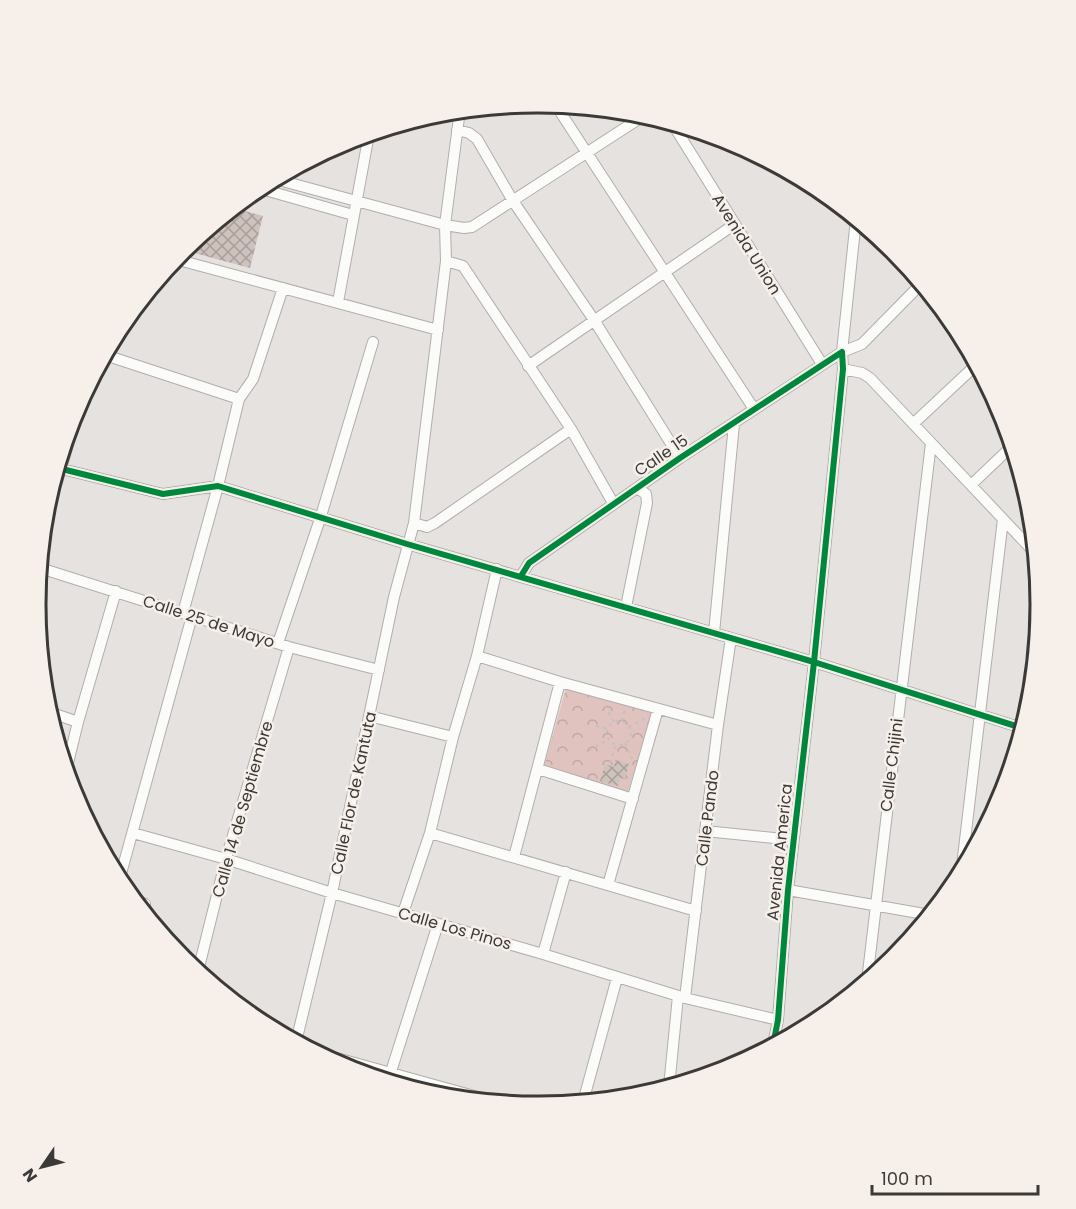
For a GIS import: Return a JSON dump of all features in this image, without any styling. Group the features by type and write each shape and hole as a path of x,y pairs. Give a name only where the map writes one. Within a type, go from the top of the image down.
{"street":[{"path":"562,114 754,409"},
{"name":"Calle Flor de Kantuta","path":"298,1033 332,893 394,597 414,523 446,261 445,225 458,119"},
{"path":"288,182 445,225 472,227 634,122"},
{"path":"456,130 469,133 477,139 513,201 594,320 680,458"},
{"name":"Avenida Union","path":"679,134 822,364"},
{"path":"338,302 367,144"},
{"path":"272,192 353,215"},
{"path":"528,366 735,224"},
{"name":"Avenida America","path":"775,1035 793,840 814,662 855,229"},
{"path":"446,261 463,266 571,429 613,503"},
{"path":"185,263 438,330"},
{"path":"123,868 188,614 239,399 253,379 283,288"},
{"path":"842,352 862,344 916,289"},
{"name":"Calle 14 de Septiembre","path":"200,962 283,645 373,342"},
{"name":"Calle 15","path":"521,576 529,562 613,503 842,352"},
{"path":"112,358 239,399"},
{"path":"843,369 861,373 870,378 1025,540"},
{"path":"913,424 970,370"},
{"path":"714,633 734,424"},
{"path":"414,523 427,527 435,524 571,429"},
{"name":"Calle Chijini","path":"868,968 931,442"},
{"path":"971,485 1005,453"},
{"path":"65,470 163,494 218,486 407,544 814,662 1014,727"},
{"path":"626,607 647,503 646,494 637,488"},
{"path":"964,851 1003,519"},
{"path":"403,913 430,833 453,737 477,656 497,569"},
{"name":"Calle 25 de Mayo","path":"48,570 283,645 380,670"},
{"path":"70,754 116,591"},
{"name":"Calle Pando","path":"670,1077 696,911 718,725 731,638"},
{"path":"477,656 560,682 718,725"},
{"path":"513,857 560,682"},
{"path":"608,885 658,710"},
{"path":"59,716 78,722"},
{"path":"369,716 453,737"},
{"path":"538,769 633,799"},
{"path":"705,831 793,840"},
{"name":"Calle Los Pinos","path":"133,833 681,997 778,1020"},
{"path":"430,833 696,911"},
{"path":"543,954 566,872"},
{"path":"788,890 921,913"},
{"path":"391,1073 438,924"},
{"path":"585,1094 617,978"}],"path":[{"path":"603,702 614,722"},
{"path":"622,721 626,708"},
{"path":"622,721 628,725 631,732 625,743 616,744 609,739 608,729 614,722 622,721"},
{"path":"596,726 608,729"},
{"path":"589,750 609,739"},
{"path":"625,743 634,764"},
{"path":"610,763 616,744"}],"green space":[{"path":"566,688 652,713 628,792 544,766"}],"building":[{"path":"245,211 263,216 250,268 194,253"},
{"path":"615,760 629,764 625,779 620,778 618,786 600,781 605,764 614,767"}],"cycle path":[{"path":"521,576 529,563 680,458 842,352 843,369 814,662 788,890 775,1035"},
{"path":"65,470 163,494 218,486 407,544 814,662 1014,726"}]}
